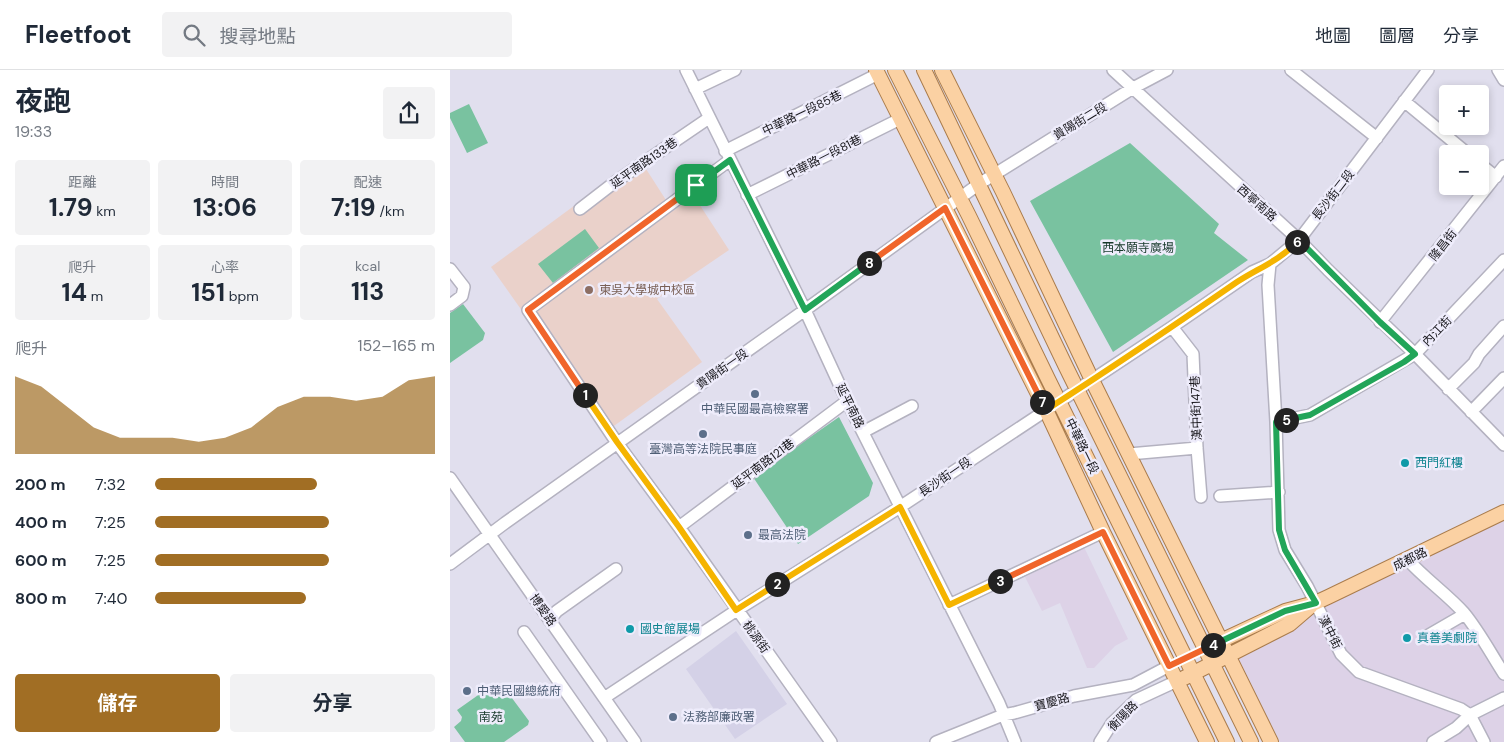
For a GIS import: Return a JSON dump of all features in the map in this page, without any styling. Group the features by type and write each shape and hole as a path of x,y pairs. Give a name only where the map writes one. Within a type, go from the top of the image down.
{"main road":[{"name":"中華路一段","path":"895,70 1227,742"},
{"name":"中華路一段","path":"924,70 1077,390 1251,742"},
{"path":"942,70 994,173 1092,380 1271,742"},
{"name":"中華路一段","path":"877,72 1046,410 1103,532 1207,742"},
{"name":"成都路","path":"1169,666 1285,611 1316,603 1504,512"},
{"name":"成都路","path":"1177,681 1290,624 1316,603"}],"street":[{"name":"延平南路","path":"686,70 1015,742"},
{"path":"695,89 735,70"},
{"name":"西寧南路","path":"1113,70 1299,240 1504,445"},
{"name":"貴陽街二段","path":"994,173 1133,88 1167,70"},
{"path":"1291,70 1377,138"},
{"name":"長沙街二段","path":"1077,390 1252,272 1270,264 1299,240 1428,70"},
{"path":"1498,70 1504,80"},
{"name":"中華路一段85巷","path":"528,310 728,155 877,72"},
{"path":"1404,101 1457,145"},
{"name":"延平南路133巷","path":"580,208 709,118"},
{"name":"中華路一段81巷","path":"747,195 900,119"},
{"name":"隆昌街","path":"1380,322 1504,166"},
{"path":"1489,171 1496,177"},
{"name":"貴陽街一段","path":"450,564 617,442 805,310 994,173"},
{"name":"漢中街","path":"1270,264 1268,285 1276,422 1279,530 1285,550 1316,603 1341,654 1359,672 1461,708 1470,715"},
{"name":"內江街","path":"1276,422 1310,415 1404,362 1415,354 1502,265"},
{"path":"450,269 464,287 462,296 450,305"},
{"name":"桃源街","path":"528,310 617,442 831,742"},
{"path":"1448,389 1474,364 1479,354 1504,326"},
{"name":"漢中街147巷","path":"1172,327 1193,354 1201,497"},
{"path":"1471,412 1504,378"},
{"name":"長沙街一段","path":"604,698 736,610 900,507 1077,390"},
{"name":"延平南路121巷","path":"679,527 847,401"},
{"path":"863,432 912,406"},
{"path":"1129,454 1197,448"},
{"name":"博愛路","path":"450,478 604,698 628,740"},
{"path":"1220,496 1279,492"},
{"path":"949,605 1103,532"},
{"path":"1408,560 1465,614 1504,674"},
{"path":"550,620 557,611 616,569"},
{"path":"1427,636 1465,614"},
{"path":"524,632 601,742"},
{"name":"寶慶路","path":"936,742 1003,715 1074,696 1133,685 1169,666"},
{"name":"衡陽路","path":"1100,742 1112,723 1136,700 1177,681"},
{"path":"1433,742 1456,728 1470,715 1504,698"},
{"path":"1470,715 1484,742"}],"shaded area":[{"name":"東吳大學城中校區","path":"639,158 673,211 694,196 729,250 657,299 702,362 607,431 491,267"},
{"path":"1504,518 1504,742 1280,742 1237,656 1318,604"},
{"path":"1084,547 1128,639 1115,646 1094,668 1087,668 1060,603 1042,611 1025,577"},
{"path":"736,631 787,704 735,739 686,669"}],"green space":[{"path":"469,104 488,143 467,153 450,118 450,113"},
{"name":"西本願寺廣場","path":"1130,143 1219,224 1214,233 1248,260 1113,352 1030,201"},
{"path":"585,229 599,248 553,283 538,264"},
{"path":"463,304 485,333 483,340 450,363 450,313"},
{"path":"839,417 873,483 869,496 798,544 753,477"},
{"name":"南苑","path":"491,686 496,693 500,694 506,690 529,721 528,725 504,742 465,742 454,727 461,721 462,717 457,710"}],"place":[{"name":"東吳大學城中校區","path":"589,290"},
{"name":"中華民國最高檢察署","path":"755,394"},
{"name":"臺灣高等法院民事庭","path":"703,434"},
{"name":"西門紅樓","path":"1405,463"},
{"name":"最高法院","path":"748,535"},
{"name":"國史館展場","path":"630,629"},
{"name":"真善美劇院","path":"1407,638"},
{"name":"中華民國總統府","path":"467,691"},
{"name":"法務部廉政署","path":"673,717"}],"route":[{"path":"730,160 805,310 945,208 1046,410 1252,272 1270,264 1292,248 1299,240 1380,322 1415,354 1310,415 1276,422 1279,530 1285,550 1316,603 1285,611 1169,666 1103,532 949,605 900,507 736,610 617,442 528,310 696,185 730,160"}]}
